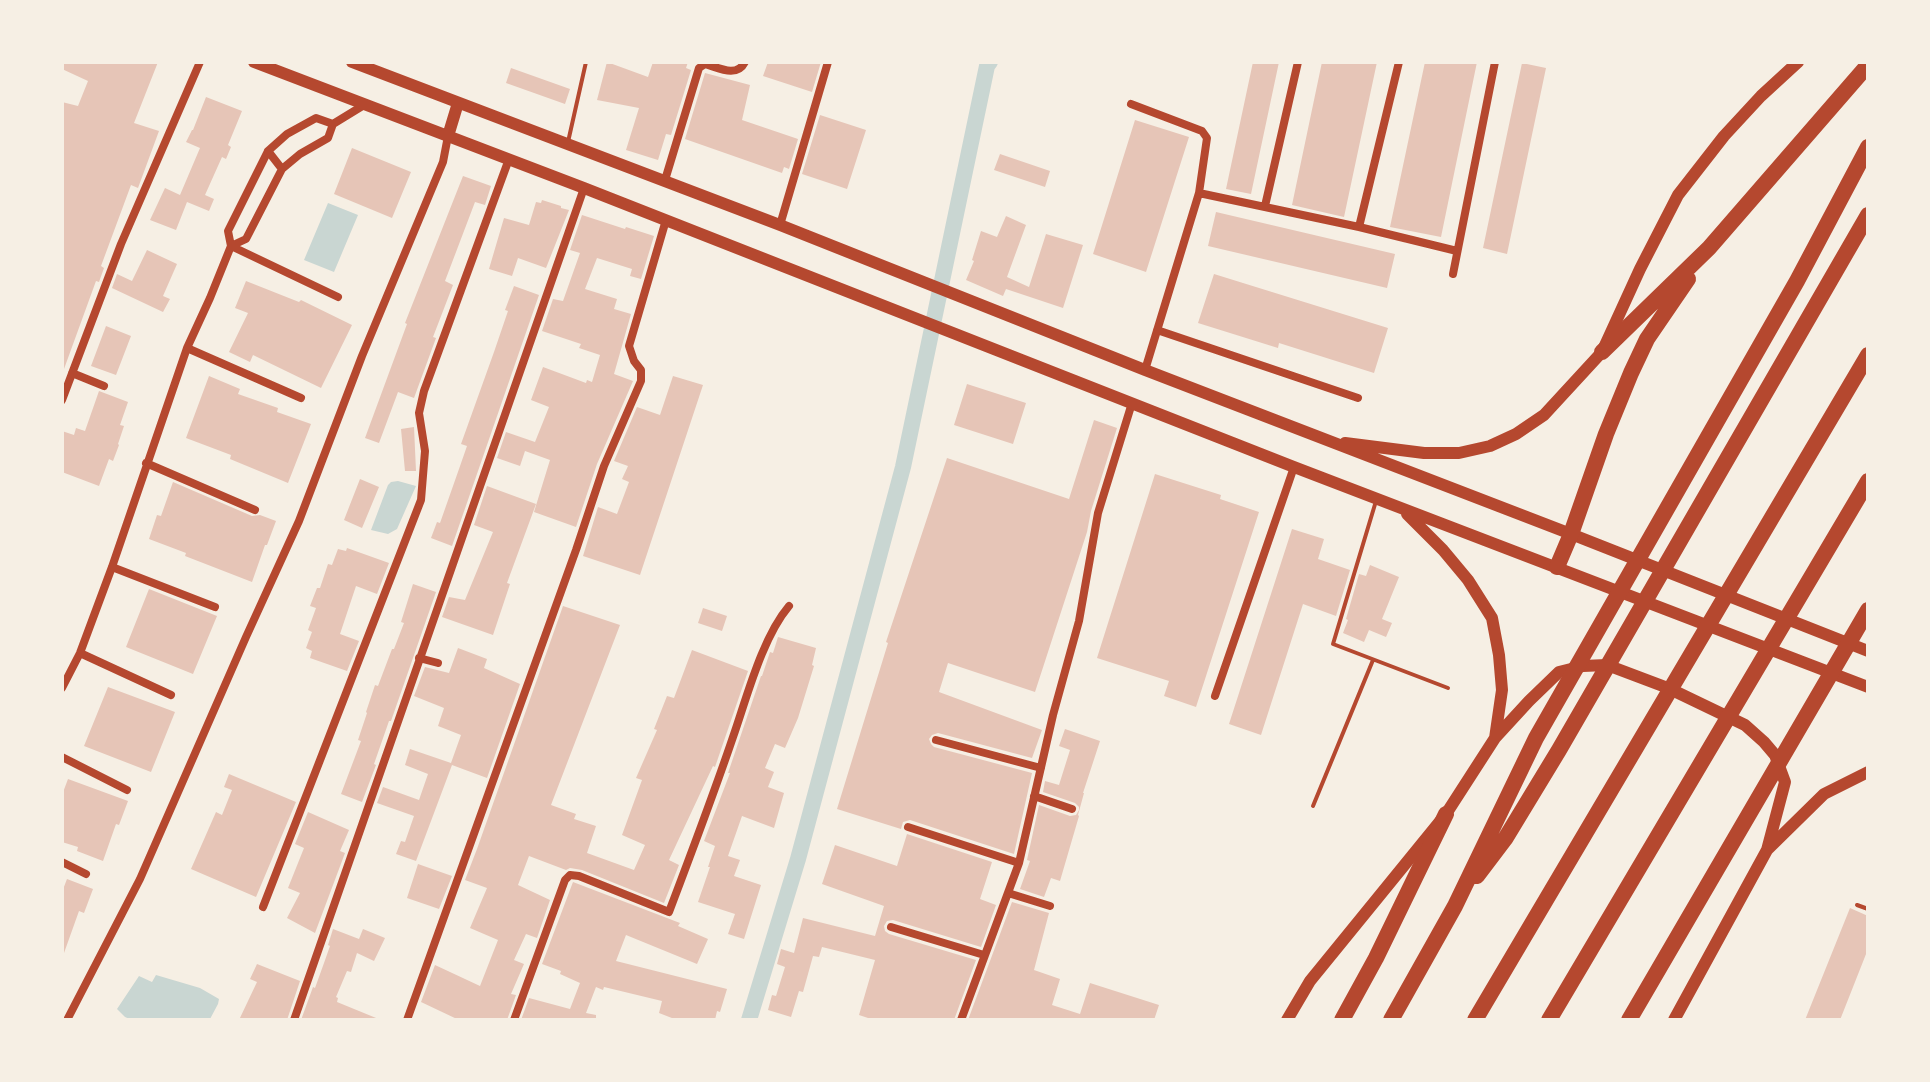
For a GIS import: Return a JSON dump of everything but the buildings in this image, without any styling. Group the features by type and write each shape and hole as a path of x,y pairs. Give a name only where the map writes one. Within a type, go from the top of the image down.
{"highway":[{"path":"1602,352 1709,248 1864,70"},
{"path":"1391,1020 1455,906 1536,738 1797,281 1868,147"},
{"path":"1455,906 1505,839 1543,776 1868,215"},
{"path":"1557,567 1606,434 1647,339 1709,248"},
{"path":"1475,1020 1868,355"},
{"path":"1549,1020 1868,481"},
{"path":"1629,1020 1868,610"},
{"path":"1342,1020 1376,958 1446,814"}],"main road":[{"path":"254,62 1868,687"},
{"path":"1326,441 1424,453 1459,453 1490,446 1516,434 1544,415 1602,352 1678,195 1724,136 1798,62"},
{"path":"357,63 665,180 1868,651"},
{"path":"448,136 458,103"},
{"path":"1401,508 1468,580 1492,618 1502,690 1495,738"},
{"path":"1287,1020 1310,981 1446,814 1495,738 1559,672 1583,666 1607,665 1668,688 1745,725 1775,755 1785,782 1767,850 1674,1020"},
{"path":"1767,850 1824,794 1868,772"}],"street":[{"path":"62,400 121,244 200,62"},
{"path":"665,180 699,68 705,64 733,72 738,71 745,62"},
{"path":"780,225 828,62"},
{"path":"1265,206 1298,62"},
{"path":"1359,227 1399,62"},
{"path":"1453,274 1495,62"},
{"path":"1131,104 1202,131 1207,138 1199,193 1145,370"},
{"path":"231,246 246,239 282,169 328,138 333,124 364,105"},
{"path":"62,688 80,653 112,567 187,348 231,246 228,231 268,151 287,134 316,118 333,124"},
{"path":"65,1020 140,879 299,521 362,356 443,162 448,136"},
{"path":"268,151 282,169"},
{"path":"263,907 421,500 425,451 419,413 424,391 509,159"},
{"path":"294,1020 584,188"},
{"path":"1199,193 1457,251"},
{"path":"407,1020 604,466 641,381 641,370 629,346 666,220"},
{"path":"231,246 338,297"},
{"path":"1157,330 1358,398"},
{"path":"187,348 301,398"},
{"path":"72,373 104,386"},
{"path":"961,1020 1019,863 1079,621 1098,513 1132,403"},
{"path":"146,463 255,510"},
{"path":"1215,696 1294,467"},
{"path":"112,567 215,607"},
{"path":"514,1020 565,880 570,875 669,912 755,672 780,617 789,606"},
{"path":"80,653 171,695"},
{"path":"419,658 438,663"},
{"path":"936,740 1041,768"},
{"path":"62,757 127,790"},
{"path":"1034,796 1072,809"},
{"path":"908,827 1019,863"},
{"path":"62,862 86,874"},
{"path":"1008,893 1050,906"},
{"path":"891,927 984,955"}],"lane":[{"path":"568,144 586,62"},
{"path":"1377,499 1333,644 1448,688"},
{"path":"1313,806 1373,659"},
{"path":"1857,905 1868,909"}],"shaded area":[{"path":"328,203 358,215 334,272 304,260"},
{"path":"398,481 416,486 397,529 388,534 371,530 388,485"},
{"path":"156,975 200,988 219,999 210,1019 132,1020 125,1017 117,1009 139,976 152,982"}],"waterway":[{"path":"749,1020 798,859 903,467 990,62"}]}
